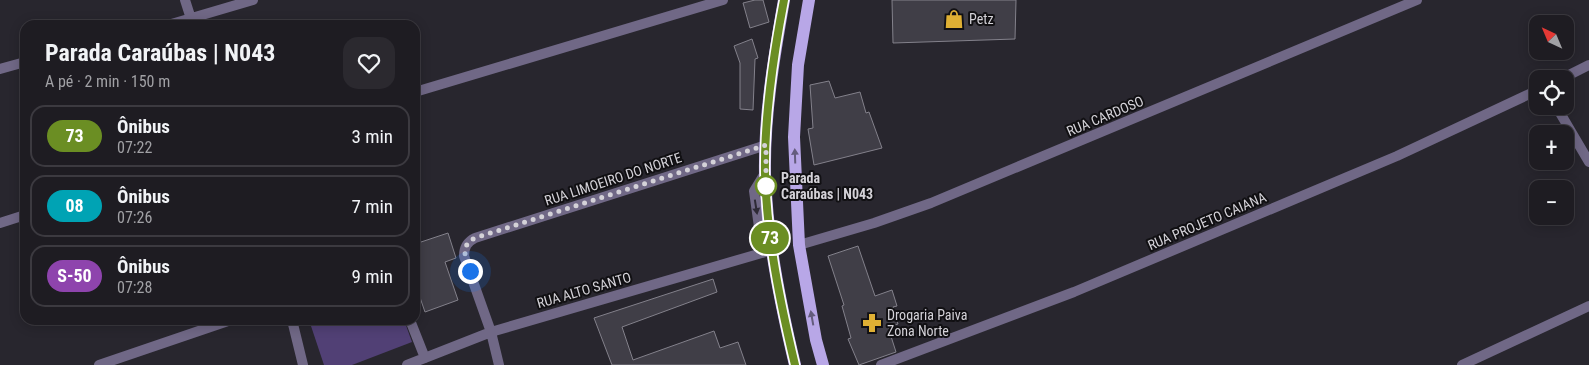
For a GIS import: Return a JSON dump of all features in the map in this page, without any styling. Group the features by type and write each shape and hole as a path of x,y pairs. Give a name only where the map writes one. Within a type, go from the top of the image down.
{"main road":[{"path":"784,0 769,93 765,173 771,246 778,293 794,365"},
{"path":"809,0 798,65 794,137 799,245 816,340 823,365"}],"street":[{"path":"185,0 191,20"},
{"path":"198,20 253,0"},
{"path":"420,91 723,0"},
{"name":"RUA CARDOSO","path":"799,245 874,223 930,203 1417,0"},
{"path":"0,69 20,63"},
{"path":"1574,72 1589,65"},
{"name":"RUA PROJETO CAIANA","path":"882,365 1074,292 1397,156 1529,94"},
{"path":"1561,115 1589,162"},
{"name":"RUA LIMOEIRO DO NORTE","path":"491,332 464,256 465,247 469,241 766,145"},
{"path":"0,223 20,217"},
{"name":"RUA ALTO SANTO","path":"407,365 491,332 771,246"},
{"path":"1462,365 1589,306"},
{"path":"99,365 216,325"},
{"path":"293,325 304,365"},
{"path":"412,325 425,358"},
{"path":"491,332 500,365"}],"shaded area":[{"path":"311,325 406,325 412,342 352,365 324,365"}],"building":[{"path":"763,0 769,22 750,28 743,3"},
{"name":"Petz","path":"892,0 1016,0 1015,39 893,43"},
{"path":"752,39 758,58 755,59 753,110 740,109 740,63 734,46"},
{"path":"829,81 835,98 860,92 866,113 869,112 882,148 814,165 808,129 813,128 810,85"},
{"path":"448,233 456,258 445,262 458,300 425,312 420,298 420,242"},
{"path":"858,246 875,296 892,290 897,306 893,307 898,324 888,327 896,352 859,365 848,339 851,338 842,306 844,305 828,256"},
{"path":"713,279 717,292 622,327 633,360 714,331 720,348 738,342 746,365 612,365 594,318"}],"bus line":[{"name":"73","path":"784,0 769,93 765,173 767,210 778,293 795,365"}],"place":[{"name":"Petz","path":"954,19"},
{"name":"Parada Caraúbas | N043","path":"766,186"},
{"name":"Drogaria Paiva Zona Norte","path":"872,323"}],"route":[{"path":"470,271 464,251 466,244 475,238 766,145 765,173 766,191 766,186"}]}
